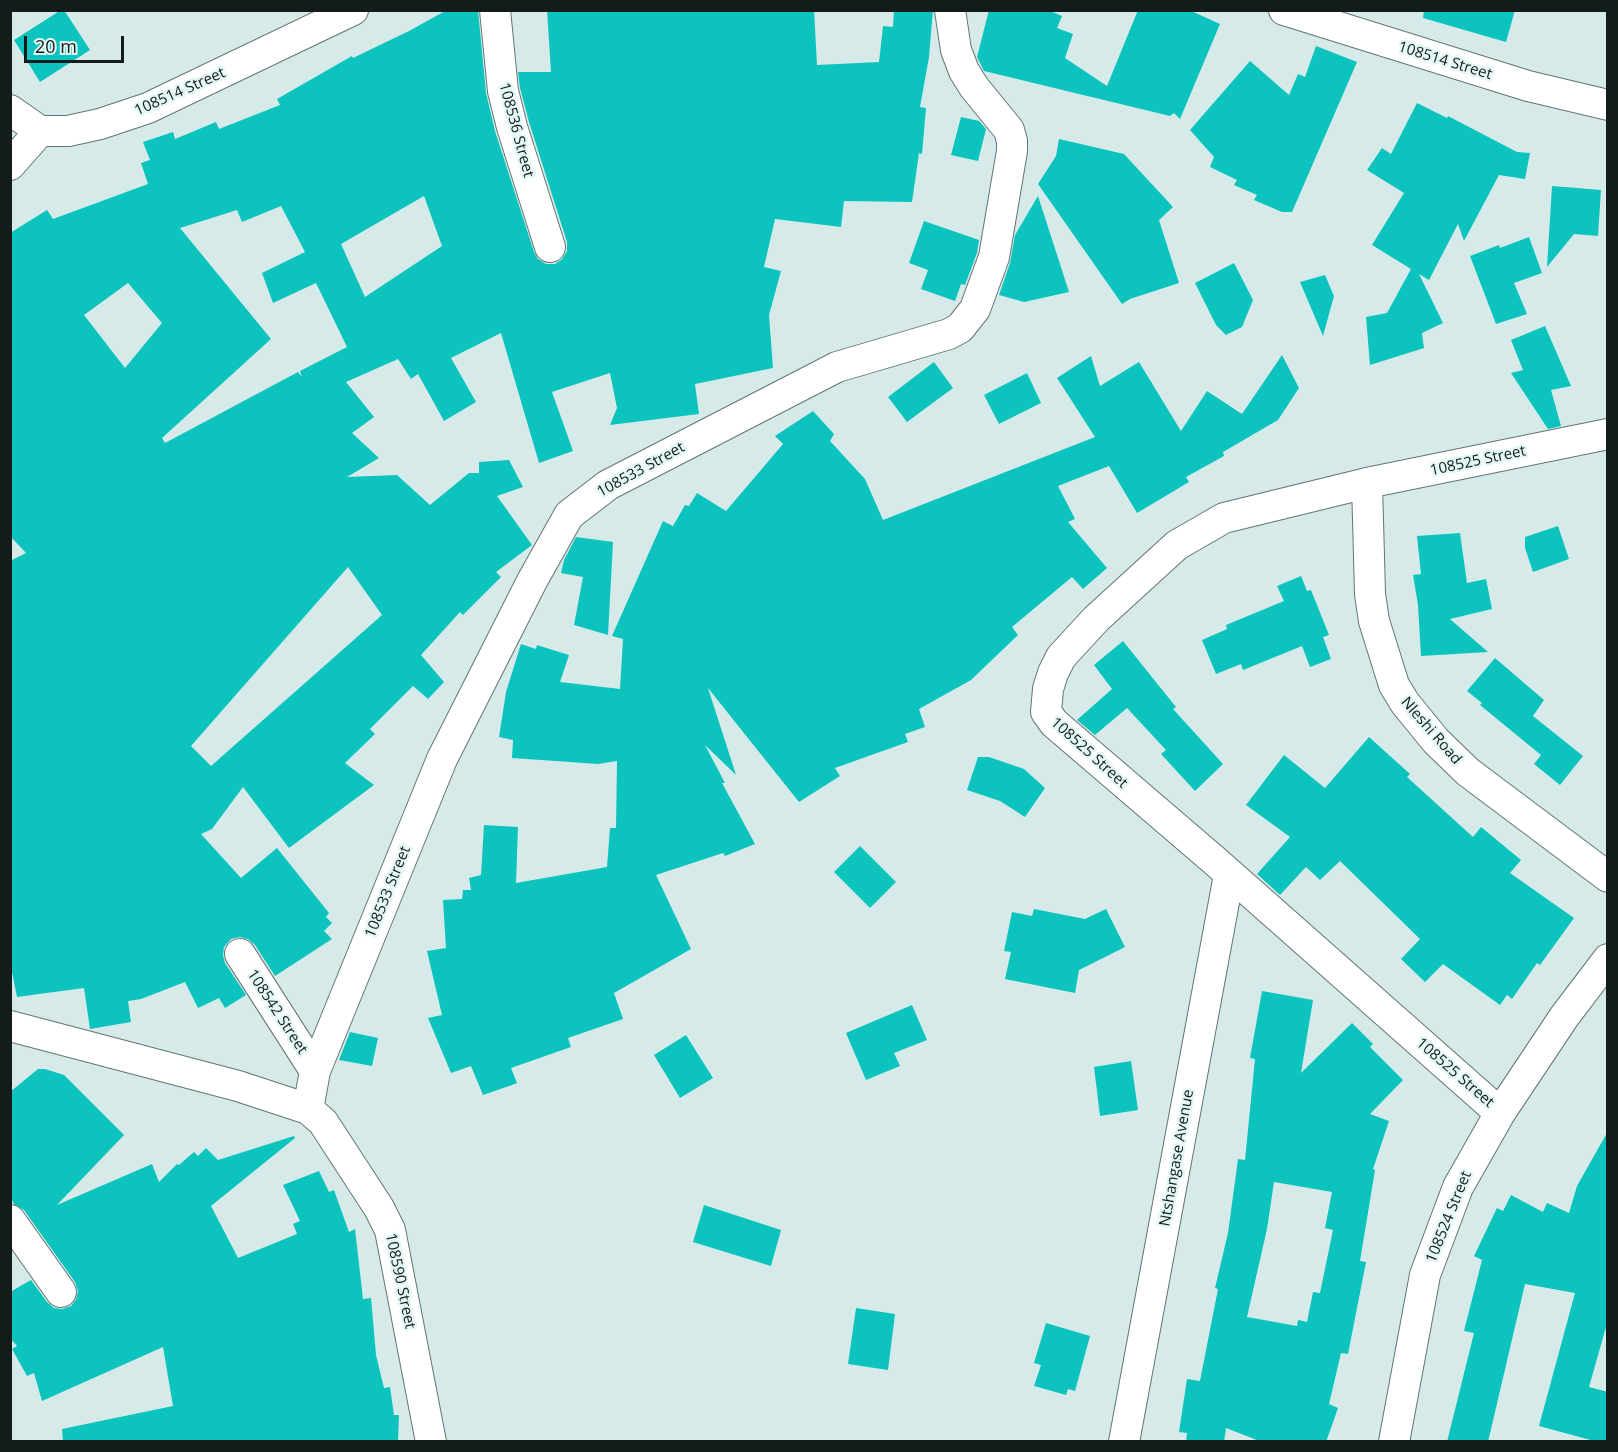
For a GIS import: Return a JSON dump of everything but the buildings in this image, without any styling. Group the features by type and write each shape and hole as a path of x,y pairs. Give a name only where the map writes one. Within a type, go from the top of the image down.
{"street":[{"name":"108514 Street","path":"40,131 68,131 100,124 148,108 353,10"},
{"name":"108536 Street","path":"495,10 503,91 550,247"},
{"name":"108533 Street","path":"315,1071 442,759 532,581 570,515 617,481 837,367 949,334 960,328 975,309 993,257 1012,141 1009,130 964,71 956,50 950,10"},
{"name":"108514 Street","path":"1284,10 1528,86 1608,105"},
{"path":"10,110 40,131 10,165"},
{"name":"108525 Street","path":"1500,1113 1054,723 1046,712 1048,689 1061,657 1096,619 1177,545 1224,518 1367,483 1608,434"},
{"name":"Nleshi Road","path":"1367,483 1370,594 1383,654 1394,685 1405,703 1436,741 1467,772 1608,877"},
{"name":"Ntshangase Avenue","path":"1124,1442 1229,875"},
{"name":"108542 Street","path":"240,954 315,1071"},
{"name":"108524 Street","path":"1394,1442 1425,1275 1458,1186 1500,1113 1564,1017 1608,959"},
{"name":"108590 Street","path":"10,1026 238,1086 308,1109 323,1122 379,1208 390,1230 431,1442"},
{"path":"308,1109 315,1071"},
{"path":"10,1220 61,1292"}]}
